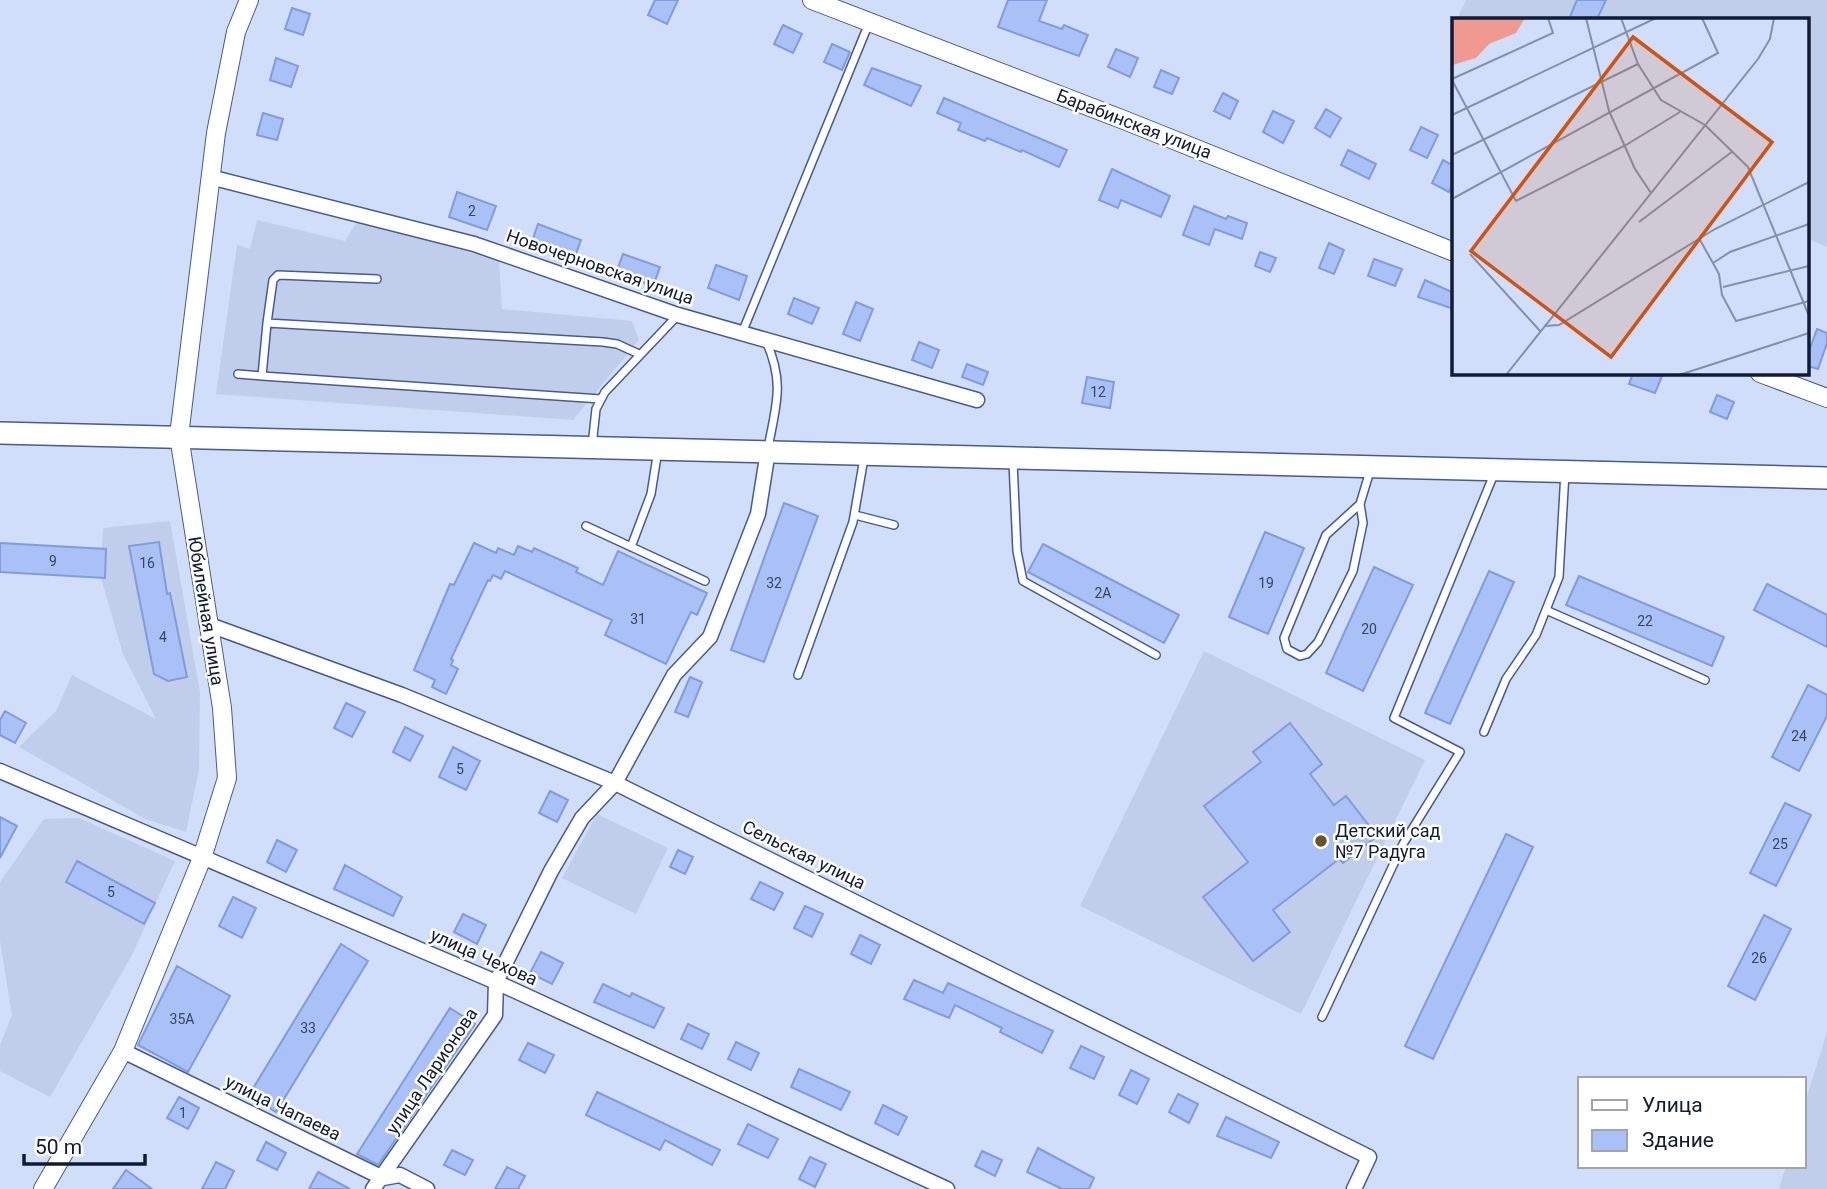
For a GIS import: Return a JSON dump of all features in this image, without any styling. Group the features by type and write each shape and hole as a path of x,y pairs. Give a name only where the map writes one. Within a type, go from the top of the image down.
{"main road":[{"path":"0,433 1827,478"}],"street":[{"name":"Юбилейная улица","path":"43,1189 123,1051 202,858 227,778 222,708 179,436 210,177 236,32 249,0"},
{"name":"Барабинская улица","path":"821,2 1452,251"},
{"name":"Новочерновская улица","path":"210,177 474,244 678,315 977,400"},
{"path":"1763,374 1827,398"},
{"name":"улица Ларионова","path":"378,1183 495,1015 496,982 582,818 615,783 674,675 710,637 758,514 768,451"},
{"name":"Сельская улица","path":"207,624 402,695 615,783 1369,1157 1354,1189"},
{"name":"улица Чехова","path":"0,771 496,982 947,1189"},
{"name":"улица Чапаева","path":"123,1051 378,1183 400,1175 427,1189"}],"lane":[{"path":"742,333 869,22"},
{"path":"261,376 273,280 278,275 377,279"},
{"path":"592,446 596,409 601,399 639,354 678,315"},
{"path":"267,323 603,342 617,344 639,354"},
{"path":"766,340 775,360 779,384 768,451"},
{"path":"238,374 601,399"},
{"path":"631,547 651,494 658,448"},
{"path":"798,675 855,515 865,453"},
{"path":"1012,457 1017,551 1023,581 1156,655"},
{"path":"1360,504 1326,535 1287,629 1284,638 1287,649 1300,656 1318,642 1353,571 1363,523 1360,504 1371,467"},
{"path":"1322,1017 1403,844 1460,752 1394,718 1495,470"},
{"path":"1484,732 1506,679 1536,635 1559,578 1564,472"},
{"path":"855,515 894,525"},
{"path":"586,526 705,581"},
{"path":"1546,610 1705,680"}],"shaded area":[{"path":"1466,0 1827,0 1827,247 1810,240 1810,18 1457,18"},
{"path":"257,220 345,241 358,220 499,261 502,309 632,321 639,340 573,420 216,394 237,245 250,249"},
{"path":"170,521 200,692 199,769 186,832 145,819 19,747 56,711 72,675 156,719 123,654 100,575 103,528"},
{"path":"1204,651 1425,760 1301,1014 1080,906"},
{"path":"597,814 668,848 636,914 562,878"},
{"path":"79,818 175,861 131,957 50,1097 0,1071 0,1045 12,1015 0,941 0,882 44,819"},
{"path":"1827,1032 1827,1189 1779,1189 1785,1168 1806,1168 1806,1100"}],"building":[{"path":"655,0 678,0 667,24 648,15"},
{"path":"1008,0 1047,0 1039,21 1062,29 1064,25 1088,35 1079,56 998,27"},
{"path":"1577,0 1606,0 1597,18 1569,18"},
{"path":"292,8 310,14 303,35 285,29"},
{"path":"783,25 802,34 793,53 774,44"},
{"path":"832,44 850,52 842,70 824,62"},
{"path":"1116,49 1138,58 1130,77 1108,67"},
{"path":"276,58 298,66 291,87 270,80"},
{"path":"872,68 921,86 911,106 864,85"},
{"path":"1161,70 1179,78 1172,94 1154,87"},
{"path":"1223,93 1238,101 1230,119 1214,111"},
{"path":"944,98 1067,150 1059,167 1022,150 1021,152 987,138 985,141 958,130 961,123 937,113"},
{"path":"1326,109 1341,118 1330,137 1315,128"},
{"path":"1273,111 1294,121 1283,143 1263,132"},
{"path":"263,113 283,119 277,140 257,135"},
{"path":"1421,127 1438,135 1427,158 1410,150"},
{"path":"1348,150 1376,164 1369,179 1341,165"},
{"path":"1443,160 1452,165 1452,185 1449,192 1432,183"},
{"path":"1112,169 1170,196 1161,217 1121,200 1118,208 1099,200"},
{"path":"457,192 496,206 487,230 449,217"},
{"path":"1194,206 1226,219 1228,216 1247,223 1242,239 1215,229 1209,245 1183,235"},
{"path":"538,224 581,240 573,262 530,247"},
{"path":"1329,243 1344,250 1334,274 1319,268"},
{"path":"1260,252 1276,258 1270,272 1255,266"},
{"path":"623,254 660,267 653,286 616,273"},
{"path":"1374,259 1402,269 1395,286 1368,276"},
{"path":"716,265 747,276 739,300 708,288"},
{"path":"1425,280 1452,292 1452,308 1418,297"},
{"path":"794,298 819,308 812,324 788,314"},
{"path":"856,302 873,309 860,341 843,334"},
{"path":"1817,329 1827,333 1827,343 1818,369 1810,367 1810,348"},
{"path":"919,342 939,350 932,368 912,360"},
{"path":"967,364 988,372 983,385 962,377"},
{"path":"1633,374 1662,376 1655,393 1629,384"},
{"path":"1087,377 1114,382 1110,408 1082,403"},
{"path":"1717,395 1734,402 1727,419 1710,412"},
{"path":"784,503 818,516 764,662 731,650"},
{"path":"1265,532 1304,548 1268,634 1229,617"},
{"path":"159,542 167,594 170,593 187,677 168,681 154,674 129,546"},
{"path":"0,543 106,549 105,578 0,572"},
{"path":"474,543 496,553 498,548 514,555 518,546 532,552 534,548 578,568 576,572 603,585 618,551 707,593 697,615 691,612 666,664 605,635 612,620 505,571 501,579 493,575 490,581 488,580 451,659 451,665 458,669 446,694 432,687 435,680 414,670 450,584 454,585"},
{"path":"1043,544 1179,615 1164,643 1028,572"},
{"path":"1374,567 1413,585 1363,691 1326,673"},
{"path":"1489,571 1514,582 1450,724 1425,713"},
{"path":"1579,576 1724,637 1712,666 1566,605"},
{"path":"1767,584 1827,615 1827,647 1754,610"},
{"path":"690,677 702,682 688,717 675,712"},
{"path":"1808,685 1827,695 1827,716 1799,771 1772,757"},
{"path":"346,703 365,712 352,737 334,728"},
{"path":"5,711 26,723 15,743 0,735 0,720"},
{"name":"Детский сад №7 Радуга","path":"1290,723 1322,764 1310,774 1334,805 1346,796 1377,836 1343,863 1339,859 1273,910 1290,932 1253,961 1203,897 1248,862 1204,806 1261,762 1253,752"},
{"path":"405,727 423,736 410,761 393,752"},
{"path":"453,747 480,761 466,790 439,777"},
{"path":"550,791 568,800 557,822 539,813"},
{"path":"1785,803 1811,815 1776,886 1750,873"},
{"path":"0,817 17,826 0,858"},
{"path":"1506,834 1533,847 1433,1059 1405,1046"},
{"path":"277,840 297,850 286,872 267,862"},
{"path":"678,850 693,857 685,874 670,867"},
{"path":"77,861 155,903 144,924 66,882"},
{"path":"345,865 402,897 393,916 334,889"},
{"path":"760,882 783,893 774,910 751,899"},
{"path":"233,897 256,908 242,938 219,926"},
{"path":"805,906 823,914 812,937 794,928"},
{"path":"463,914 486,925 477,944 454,932"},
{"path":"1764,915 1791,929 1755,1000 1728,986"},
{"path":"860,935 880,945 871,964 851,954"},
{"path":"341,944 368,961 276,1112 249,1095"},
{"path":"541,952 563,963 552,984 530,973"},
{"path":"177,966 230,996 188,1072 138,1045"},
{"path":"914,980 943,993 948,983 1053,1031 1042,1053 1000,1032 1002,1028 955,1005 949,1018 904,999"},
{"path":"603,984 630,997 632,993 664,1008 654,1028 594,1002"},
{"path":"450,1008 475,1024 378,1165 357,1154"},
{"path":"688,1024 709,1034 702,1049 681,1039"},
{"path":"736,1042 759,1053 751,1070 728,1059"},
{"path":"528,1043 554,1055 545,1073 519,1060"},
{"path":"1081,1046 1104,1057 1094,1079 1070,1068"},
{"path":"799,1069 850,1092 841,1110 791,1087"},
{"path":"1131,1070 1149,1079 1137,1104 1119,1095"},
{"path":"597,1092 720,1150 712,1165 665,1140 660,1150 586,1115"},
{"path":"1178,1094 1198,1104 1189,1123 1169,1112"},
{"path":"179,1097 199,1108 188,1129 167,1118"},
{"path":"883,1105 907,1117 898,1135 875,1123"},
{"path":"1226,1117 1279,1142 1271,1158 1217,1136"},
{"path":"748,1124 778,1139 768,1158 738,1144"},
{"path":"266,1142 286,1153 277,1170 257,1160"},
{"path":"1038,1148 1094,1178 1089,1189 1062,1189 1027,1172"},
{"path":"452,1150 473,1160 465,1175 444,1165"},
{"path":"982,1151 1002,1160 995,1176 975,1166"},
{"path":"810,1157 826,1164 815,1187 799,1179"},
{"path":"216,1162 234,1171 225,1189 202,1189"},
{"path":"507,1167 525,1176 518,1189 495,1189"},
{"path":"126,1170 152,1189 113,1189"},
{"path":"318,1172 350,1189 309,1189"}],"place":[{"name":"Детский сад №7 Радуга","path":"1321,841"}]}
